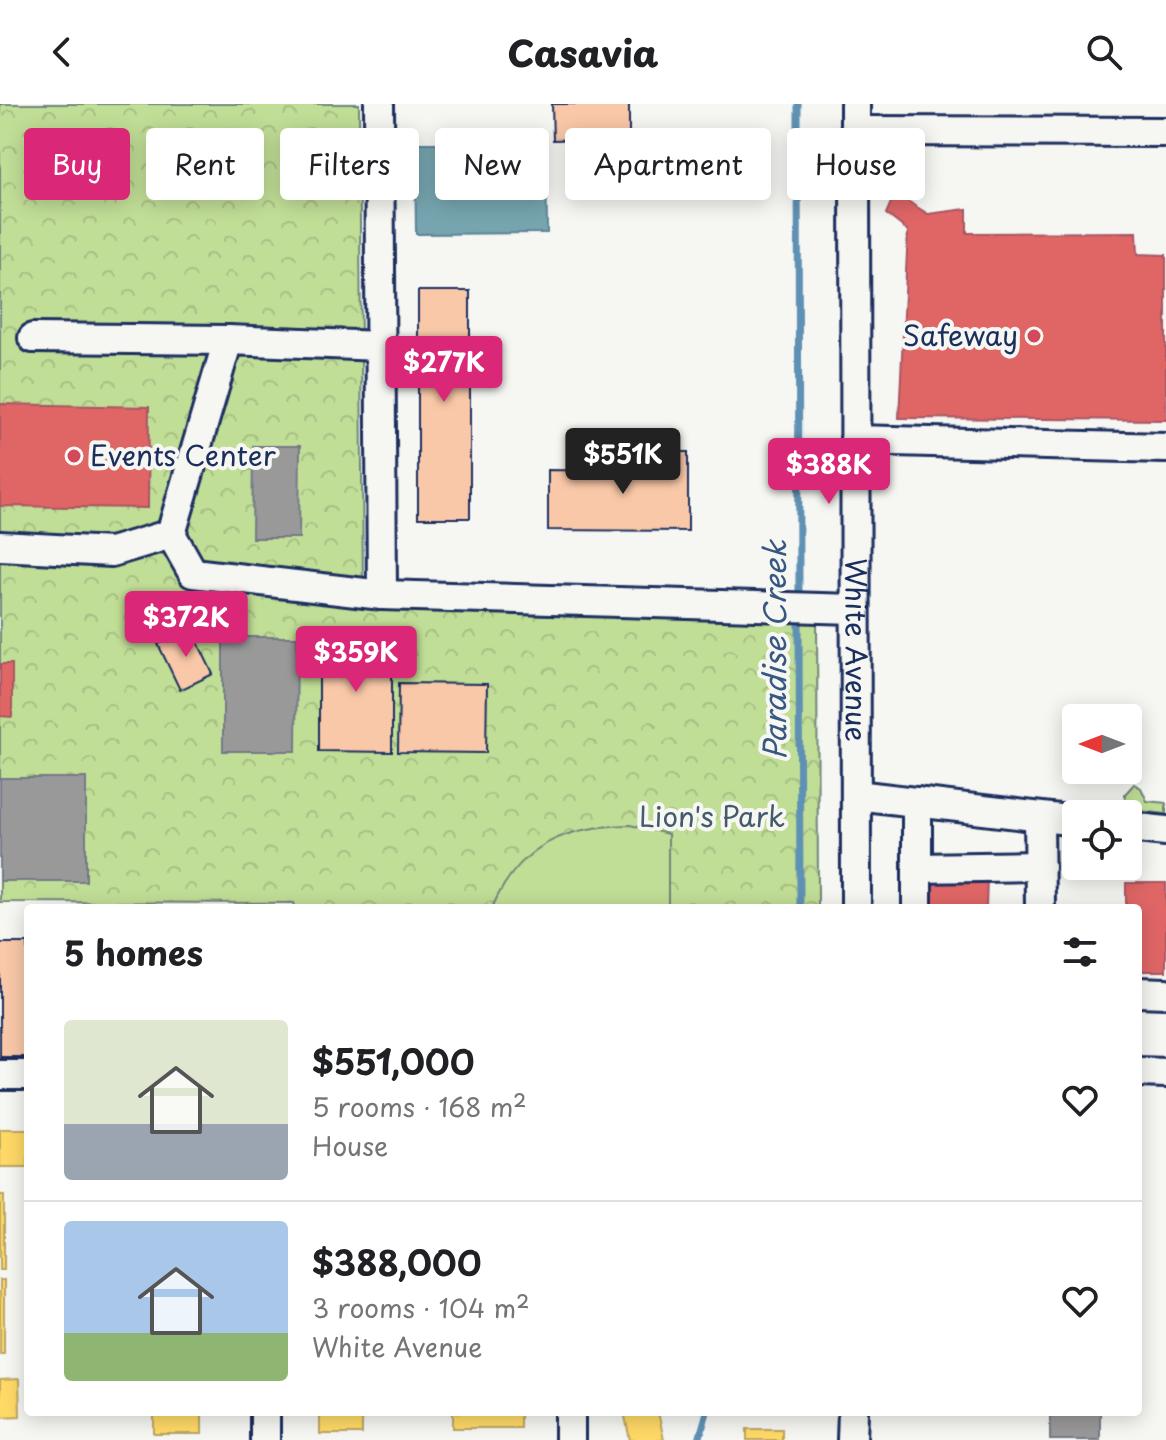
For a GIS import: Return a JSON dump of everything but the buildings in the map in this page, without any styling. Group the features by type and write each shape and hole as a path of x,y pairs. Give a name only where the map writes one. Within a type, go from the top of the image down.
{"street":[{"path":"379,104 382,595"},
{"path":"855,117 1166,132"},
{"name":"White Avenue","path":"855,117 855,440 842,608 856,795 856,904"},
{"path":"33,338 228,340 381,346"},
{"path":"228,340 171,534 193,573 382,595 842,608"},
{"path":"855,440 1166,448"},
{"path":"0,546 111,552 171,534"},
{"path":"856,795 1062,819"},
{"path":"917,802 917,904"},
{"path":"1039,817 1040,904"},
{"path":"1142,828 1166,831"},
{"path":"917,868 1040,866"},
{"path":"1142,992 1166,993"},
{"path":"1142,1072 1166,1073"},
{"path":"0,1075 24,1075"},
{"path":"265,1416 265,1440"},
{"path":"570,1416 570,1440"},
{"path":"852,1440 853,1416"}],"green space":[{"name":"Lion's Park","path":"0,104 359,104 359,128 280,128 280,200 360,200 363,592 817,608 818,904 0,902"},
{"path":"1134,784 1141,788 1147,801 1166,803 1166,814 1142,811 1142,800 1125,800 1125,794"},
{"path":"630,825 668,834 668,904 494,904 503,886 530,854 565,835 607,826"}],"waterway":[{"name":"Paradise Creek","path":"798,104 799,602"},
{"name":"Paradise Creek","path":"799,614 800,904"},
{"name":"Paradise Creek","path":"699,1440 706,1416"}],"place":[{"name":"Safeway","path":"1034,336"},
{"name":"Events Center","path":"74,456"}]}
